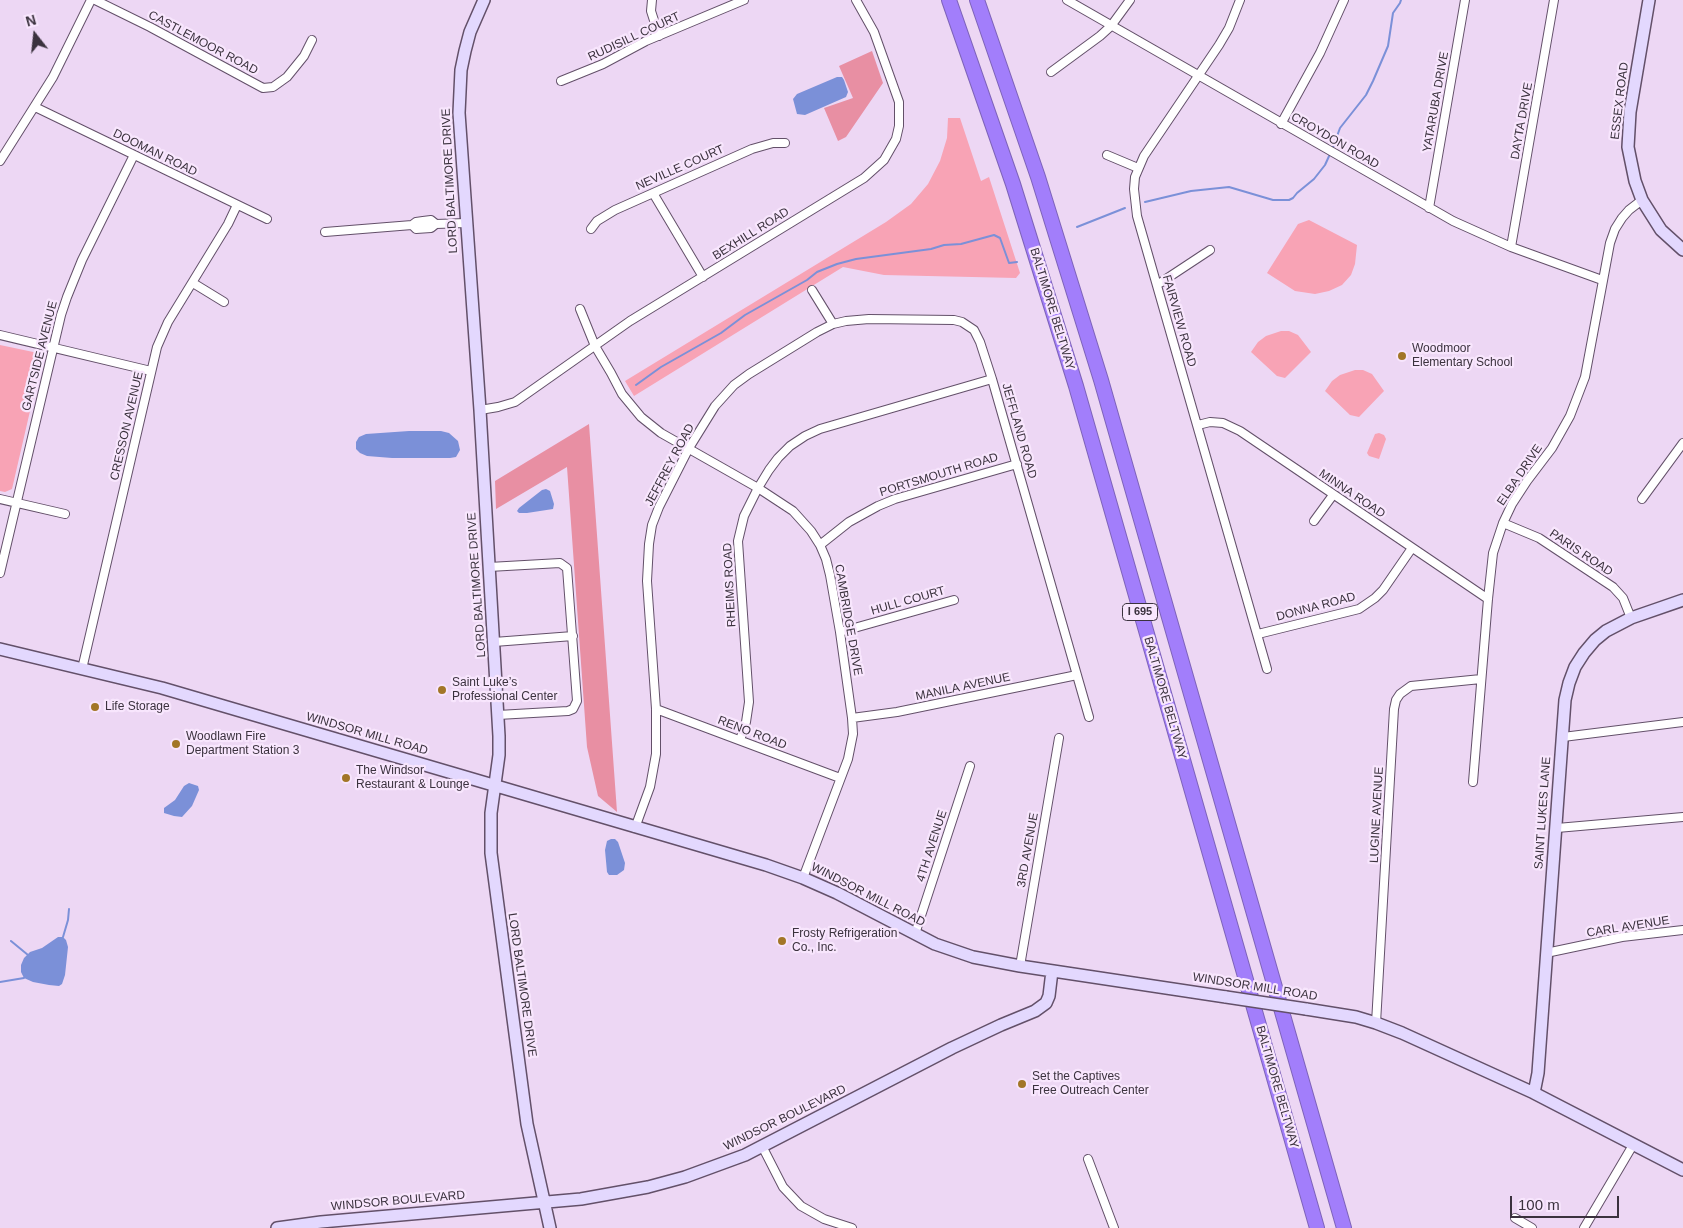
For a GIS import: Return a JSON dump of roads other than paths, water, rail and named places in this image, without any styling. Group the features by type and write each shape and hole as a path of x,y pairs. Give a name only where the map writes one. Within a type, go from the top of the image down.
{"highway":[{"name":"BALTIMORE BELTWAY","path":"949,0 1010,176 1076,386 1317,1228"},
{"name":"BALTIMORE BELTWAY","path":"977,0 1038,177 1102,380 1344,1228"}],"main road":[{"name":"LORD BALTIMORE DRIVE","path":"484,0 470,32 461,70 459,113 480,410 498,715 499,755 494,786 490,836 493,875 523,1097 532,1152 550,1228"},
{"name":"ESSEX ROAD","path":"1649,0 1628,132 1631,166 1642,200 1661,230 1683,250"},
{"name":"SAINT LUKES LANE","path":"1534,1093 1538,1073 1565,700 1569,683 1575,667 1584,653 1606,630 1631,618 1683,600"},
{"name":"WINDSOR MILL ROAD","path":"0,649 162,688 766,865 804,878 915,934 951,950 973,957 1052,971 1332,1012 1376,1023 1439,1048 1534,1093 1683,1170"},
{"name":"WINDSOR BOULEVARD","path":"277,1228 321,1222 612,1195 648,1188 705,1170 745,1155 972,1038 1035,1011 1046,1003 1049,996 1052,971"}],"street":[{"name":"CASTLEMOOR ROAD","path":"93,0 150,26 262,88 273,87 287,77 304,56 312,40"},
{"path":"0,161 53,77 93,0"},
{"path":"652,0 651,12 659,36"},
{"name":"RUDISILL COURT","path":"561,81 744,0"},
{"name":"BEXHILL ROAD","path":"480,410 498,408 514,402 630,321 876,169 884,160 896,139 900,126 899,102 874,32 868,18 856,0"},
{"name":"CROYDON ROAD","path":"1067,0 1462,226 1511,247 1602,280"},
{"path":"1051,72 1089,45 1111,26 1130,0"},
{"name":"FAIRVIEW ROAD","path":"1240,0 1229,28 1199,76 1144,156 1135,177 1134,200 1267,669"},
{"path":"1281,124 1317,60 1344,0"},
{"name":"YATARUBA DRIVE","path":"1429,208 1465,0"},
{"name":"DAYTA DRIVE","path":"1511,247 1554,0"},
{"name":"DOOMAN ROAD","path":"35,107 266,219"},
{"name":"NEVILLE COURT","path":"591,229 597,221 615,210 653,192 752,149 773,143 785,143"},
{"path":"1107,155 1138,168"},
{"name":"GARTSIDE AVENUE","path":"0,573 61,315 73,282 134,156"},
{"path":"653,192 703,276"},
{"name":"ELBA DRIVE","path":"1473,782 1493,553 1503,523 1518,493 1552,448 1570,416 1585,377 1610,242 1615,229 1629,210 1642,200"},
{"name":"CRESSON AVENUE","path":"82,669 151,371 162,335 237,206"},
{"path":"325,232 412,226 416,229 431,228 436,224 466,223"},
{"path":"1157,285 1210,250"},
{"path":"193,283 224,302"},
{"path":"812,290 833,324"},
{"name":"CAMBRIDGE DRIVE","path":"580,310 595,346 622,394 641,417 661,433 758,488 793,511 807,526 820,546 830,575 840,632 852,718 852,746 804,878"},
{"name":"JEFFLAND ROAD","path":"833,324 869,319 962,322 970,325 978,336 1017,464 1089,717"},
{"name":"JEFFREY ROAD","path":"635,828 653,773 657,736 647,581 652,525 659,506 689,448 715,406 734,385 810,336 833,324"},
{"path":"0,335 151,371"},
{"name":"RHEIMS ROAD","path":"740,740 746,722 749,702 738,542 744,516 758,488 778,458 790,446 820,429 992,379"},
{"name":"MINNA ROAD","path":"1198,425 1216,422 1231,426 1488,599"},
{"path":"1642,499 1683,443"},
{"name":"PORTSMOUTH ROAD","path":"820,546 849,522 878,506 895,499 1017,464"},
{"path":"1314,521 1333,495"},
{"path":"0,499 65,514"},
{"name":"PARIS ROAD","path":"1503,523 1539,538 1613,587 1623,598 1631,618"},
{"name":"DONNA ROAD","path":"1258,634 1359,609 1379,594 1412,548"},
{"path":"489,568 560,563 564,565 568,574 577,701 573,709 568,711 498,715"},
{"name":"HULL COURT","path":"840,632 954,600"},
{"path":"494,642 573,636"},
{"name":"MANILA AVENUE","path":"852,718 897,712 1077,675"},
{"name":"LUGINE AVENUE","path":"1376,1023 1396,700 1400,694 1411,686 1481,679"},
{"name":"RENO ROAD","path":"656,709 840,778"},
{"path":"1563,737 1683,722"},
{"name":"3RD AVENUE","path":"1020,966 1059,738"},
{"name":"4TH AVENUE","path":"915,934 970,766"},
{"path":"1557,828 1683,817"},
{"name":"CARL AVENUE","path":"1546,953 1614,938 1683,930"},
{"path":"1584,1228 1633,1145"},
{"path":"762,1146 783,1187 801,1206 824,1219 852,1228"},
{"path":"1088,1159 1114,1228"},
{"path":"1515,1218 1532,1228"}],"water":[{"path":"837,77 842,77 844,80 848,92 846,97 805,115 797,114 793,99 797,94"},
{"path":"441,431 449,433 458,441 460,450 456,457 450,458 392,458 367,456 356,449 356,442 359,437 366,434"},
{"path":"542,490 550,491 554,504 553,509 527,513 519,513 517,511"},
{"path":"189,783 198,786 199,790 192,806 182,817 164,813 164,808 175,800 184,786"},
{"path":"615,839 618,842 625,863 624,870 617,875 609,875 607,872 605,850 607,841"},
{"path":"58,937 63,937 66,940 68,947 65,975 62,984 59,986 49,985 24,978 21,972 21,965 24,958 30,952 42,948"}],"waterway":[{"path":"1332,150 1340,128 1366,95 1373,81 1388,46 1393,13 1401,0"},
{"path":"1145,202 1191,191 1229,187 1273,200 1289,200 1314,179 1325,165 1330,154"},
{"path":"1077,227 1125,208"},
{"path":"636,385 661,367 721,333 745,315 807,280 817,272 837,264 856,259 961,244 994,235 1000,238 1009,263 1017,262"},
{"path":"63,937 69,909"},
{"path":"11,941 28,955"},
{"path":"0,982 24,978"}],"place":[{"name":"Woodmoor Elementary School","path":"1402,356"},
{"name":"Saint Luke’s Professional Center","path":"442,690"},
{"name":"Life Storage","path":"95,707"},
{"name":"Woodlawn Fire Department Station 3","path":"176,744"},
{"name":"The Windsor Restaurant & Lounge","path":"346,778"},
{"name":"Frosty Refrigeration Co., Inc.","path":"782,941"},
{"name":"Set the Captives Free Outreach Center","path":"1022,1084"}]}
